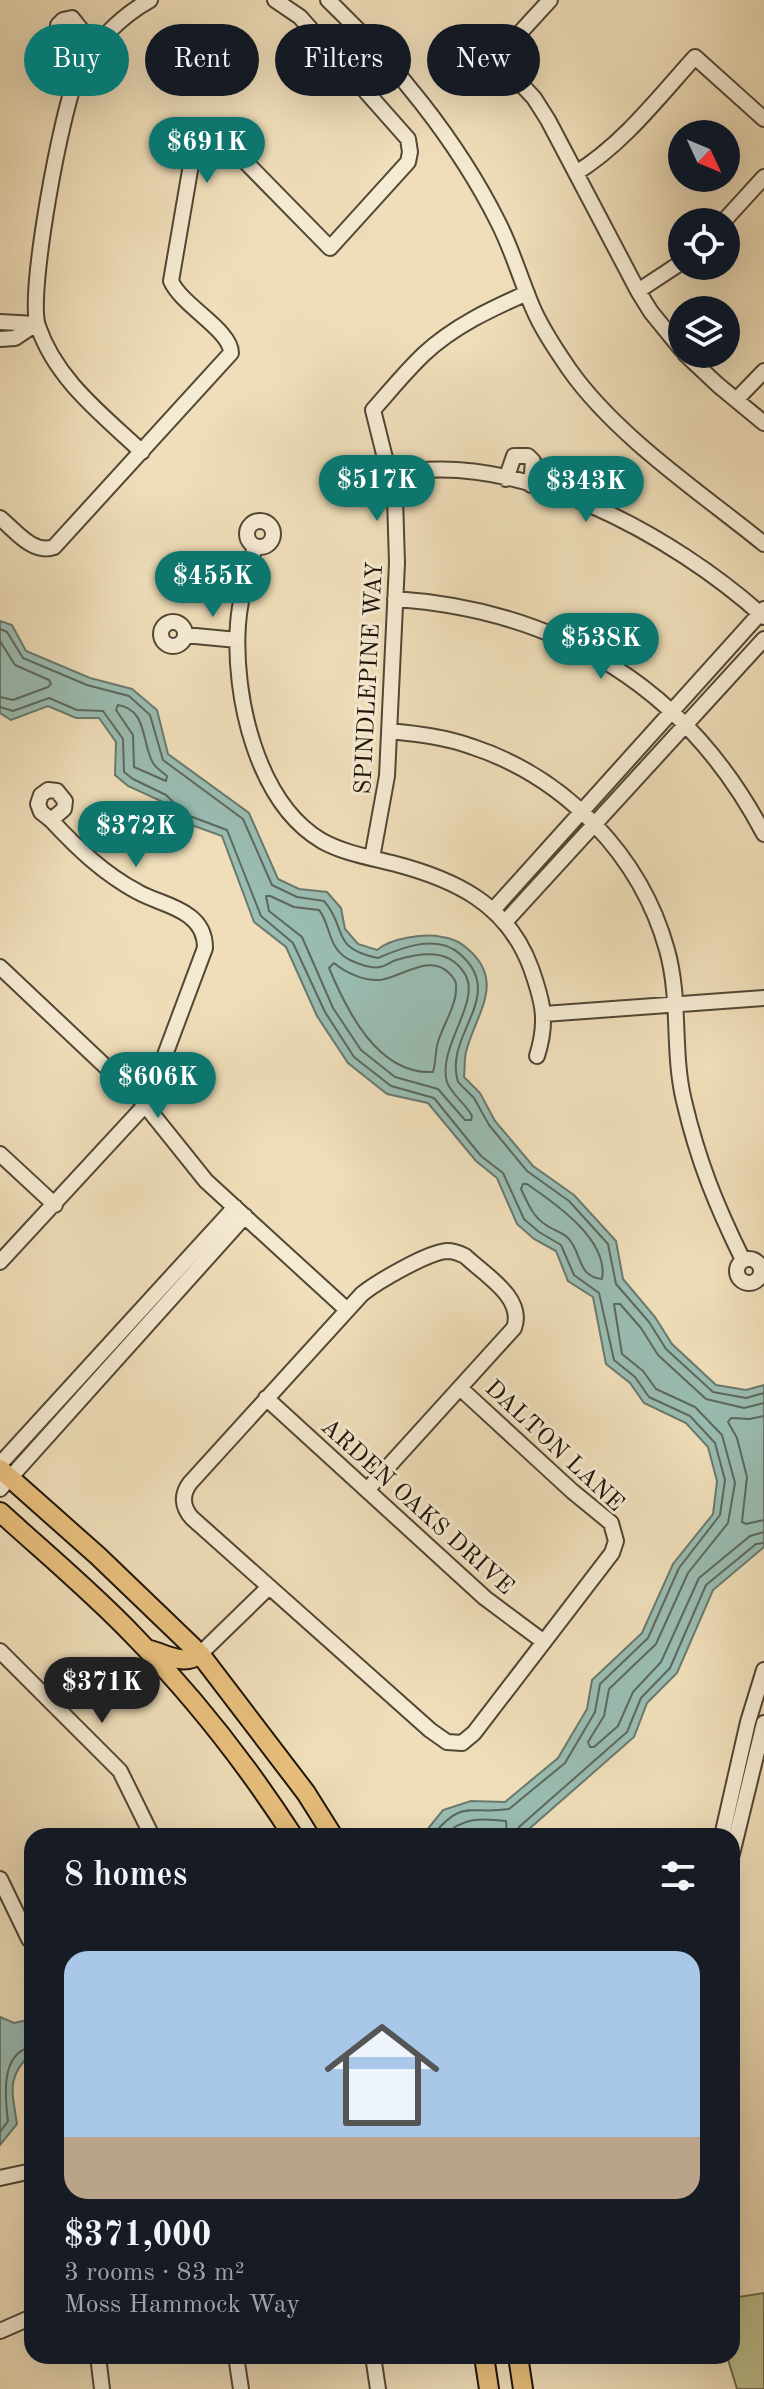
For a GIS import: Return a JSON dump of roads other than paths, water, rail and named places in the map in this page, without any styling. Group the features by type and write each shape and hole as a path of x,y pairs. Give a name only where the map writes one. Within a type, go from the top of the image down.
{"main road":[{"path":"2,1475 98,1556 200,1654 306,1793 328,1828"},
{"path":"0,1512 147,1649 219,1732 287,1828"},
{"path":"147,1649 185,1661 192,1661 200,1654"},
{"path":"485,2364 491,2389"},
{"path":"519,2364 523,2389"}],"street":[{"path":"142,452 65,379 36,324 35,290 64,112 77,75 92,51 120,22 150,0"},
{"path":"0,518 34,547 48,550 59,544 231,353 229,341 176,292 171,281 193,153 198,143 212,137 227,143 330,248 408,162 408,139 300,17 275,0"},
{"path":"328,0 387,63 439,127 475,179 513,253 527,293 548,337 592,398 646,448 764,544"},
{"path":"550,0 497,58 534,98 638,291 668,333"},
{"path":"576,173 615,145 695,57 764,119"},
{"path":"736,208 764,177"},
{"path":"638,291 668,271"},
{"name":"SPINDLEPINE WAY","path":"372,858 387,776 397,530 395,498 373,410 425,353 450,333 479,315 527,293"},
{"path":"0,322 36,324"},
{"path":"0,339 15,338 36,324"},
{"path":"701,368 764,423"},
{"path":"736,400 764,371"},
{"path":"506,479 514,456 528,456 533,461 531,485"},
{"path":"390,475 410,470 445,469 506,479 579,501 656,537 763,614 493,910"},
{"path":"255,547 243,587 237,663 252,738 274,791 300,824 321,840 342,851 457,884 505,922 529,962 544,1014 544,1032 537,1056"},
{"path":"395,599 467,607 538,627 582,647 611,665 685,724 730,779 764,834"},
{"path":"185,635 237,640"},
{"path":"505,922 764,639"},
{"path":"390,731 445,739 496,755 542,779 594,824 628,866 657,920 667,952 674,1005 677,1070 691,1129 712,1196 743,1260"},
{"path":"0,1262 146,1105 204,957 205,940 200,928 182,911 114,878 51,820"},
{"path":"0,967 146,1105 198,1172 346,1309"},
{"path":"544,1014 764,998"},
{"path":"0,1154 55,1205"},
{"path":"2,1475 240,1212"},
{"path":"367,1490 509,1335 516,1323 515,1306 507,1295 465,1256 451,1251 437,1253 385,1278 362,1294 190,1483 184,1496 185,1509 269,1587 447,1742 459,1743 474,1733 544,1642"},
{"name":"DALTON LANE","path":"460,1388 613,1526 616,1537 612,1553 544,1642"},
{"name":"ARDEN OAKS DRIVE","path":"266,1398 485,1598 544,1642"},
{"path":"200,1654 269,1587"},
{"path":"0,1651 120,1771 148,1828"},
{"path":"724,1828 748,1722 764,1670"},
{"path":"738,1828 764,1723"},
{"path":"0,1879 24,1926"},
{"path":"0,2178 24,2173"},
{"path":"0,2331 24,2320"},
{"path":"99,2364 102,2389"},
{"path":"237,2364 241,2389"},
{"path":"374,2364 378,2389"}],"water":[{"path":"0,621 12,625 26,651 90,678 132,689 157,710 168,754 249,813 278,879 299,889 327,892 341,908 345,929 358,944 377,950 399,940 435,936 453,940 469,950 480,962 487,987 466,1052 464,1077 480,1093 495,1121 533,1166 574,1195 616,1241 623,1279 655,1317 672,1344 716,1385 746,1390 764,1385 764,1547 713,1590 677,1673 647,1703 634,1737 530,1828 428,1828 443,1810 471,1801 505,1802 558,1758 587,1709 592,1680 642,1633 673,1564 713,1514 717,1481 708,1447 686,1423 644,1403 630,1383 606,1364 593,1297 568,1281 556,1251 534,1239 517,1224 497,1178 476,1161 428,1103 387,1094 348,1063 317,1016 286,947 254,922 222,836 183,822 161,801 128,786 115,775 116,742 99,718 76,718 48,706 11,720 0,713"},
{"path":"0,2017 14,2023 24,2021 24,2061 13,2085 17,2124 0,2145"}]}
